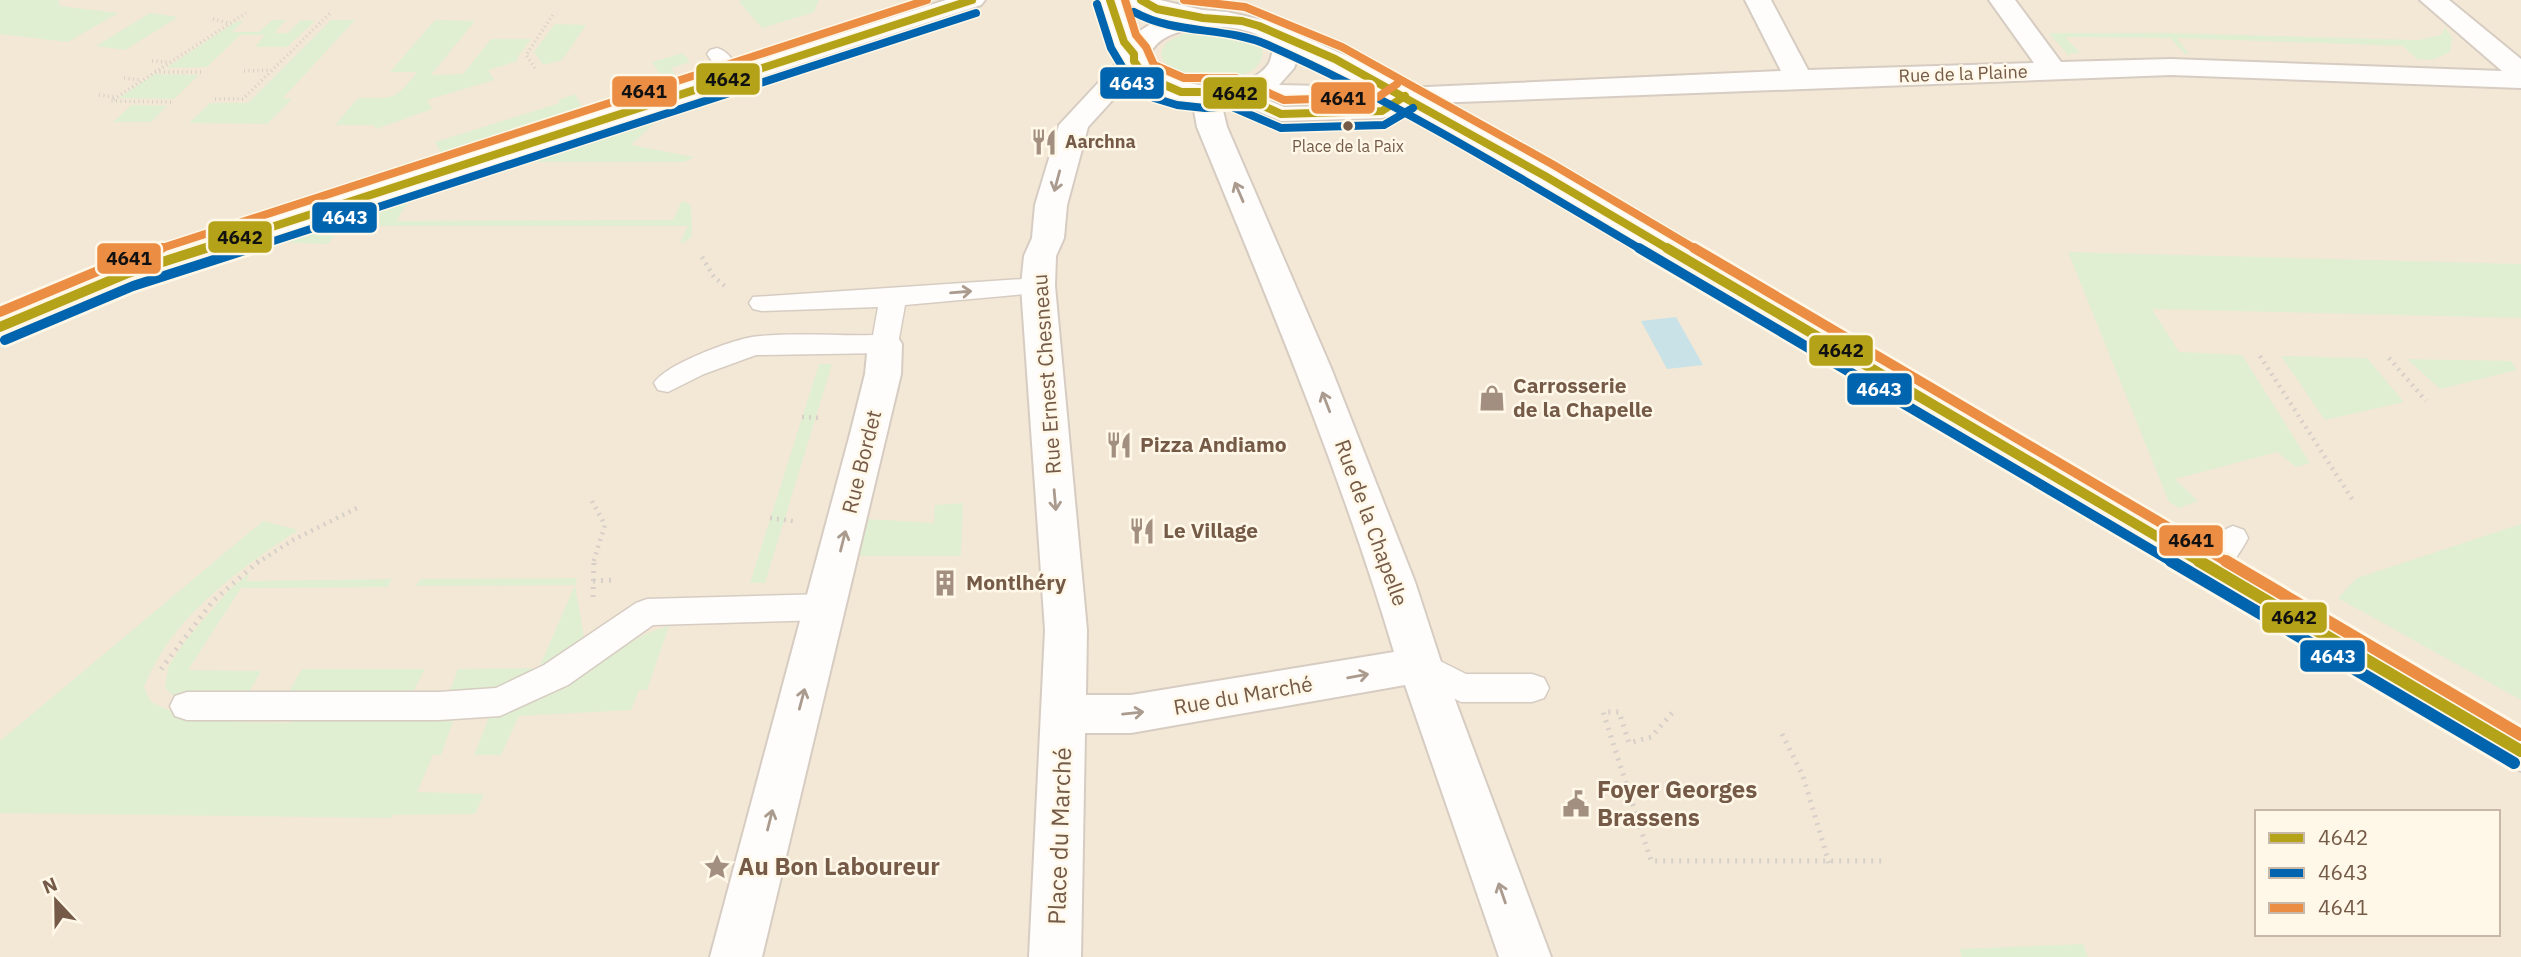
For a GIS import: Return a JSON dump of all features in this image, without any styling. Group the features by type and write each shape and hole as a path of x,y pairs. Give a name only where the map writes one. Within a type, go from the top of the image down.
{"street":[{"path":"0,327 128,273 725,65 972,0"},
{"path":"1110,0 1124,42 1144,76 1181,92 1233,92 1259,85 1277,74 1286,60 1284,46 1273,34"},
{"path":"1141,0 1157,9 1203,18 1242,21 1335,59 1405,96 2521,751"},
{"path":"1758,0 1799,79"},
{"path":"2002,0 2053,71"},
{"path":"2433,0 2521,73"},
{"path":"1134,58 1144,39 1159,29 1203,18"},
{"name":"Rue Ernest Chesneau","path":"1065,715 1066,630 1038,286 1040,256 1048,238 1051,205 1074,125 1134,58"},
{"name":"Rue de la Plaine","path":"1233,92 1405,96 2171,67 2521,80"},
{"name":"Rue de la Chapelle","path":"1205,94 1212,128 1313,368 1385,556 1420,665 1525,957"},
{"name":"Rue Bordet","path":"736,957 827,607 883,374 885,344"},
{"name":"Rue du Marché","path":"1065,715 1131,715 1420,665"},
{"name":"Place du Marché","path":"1055,957 1065,715"}],"lane":[{"path":"762,303 893,298 1038,286"},
{"name":"Rue Bordet","path":"885,344 893,298"},
{"path":"668,383 694,368 753,346 885,344"},
{"path":"2209,566 2233,538"},
{"path":"187,706 439,706 500,702 556,675 647,612 827,607"},
{"path":"1420,665 1461,688 1532,688"}],"path":[{"path":"172,102 111,100 246,13"},
{"path":"215,99 243,99 330,13"},
{"path":"535,68 526,55 554,13"},
{"path":"213,19 230,23"},
{"path":"152,61 168,62"},
{"path":"244,71 272,70"},
{"path":"154,72 202,72"},
{"path":"124,78 141,80"},
{"path":"99,95 116,97"},
{"path":"702,257 714,277"},
{"path":"2260,356 2354,502"},
{"path":"2389,358 2426,401"},
{"path":"802,417 822,418"},
{"path":"592,501 605,525 593,564 593,600 603,642"},
{"path":"187,706 166,702 154,688 162,668 210,603 234,580 308,532 359,507"},
{"path":"770,518 793,521"},
{"path":"1672,713 1651,737 1629,743 1619,712 1603,712 1651,861 1886,861"},
{"path":"1782,734 1803,776 1829,863"}],"shaded area":[{"path":"0,0 2521,0 2521,957 0,957"}],"green space":[{"path":"0,0 59,0 59,6 118,13 68,42 0,34"},
{"path":"740,0 819,0 814,12 762,28"},
{"path":"150,13 178,17 125,50 96,46"},
{"path":"244,20 232,32 259,32 272,20 286,20 274,33 288,33 301,20 315,21 287,47 255,47 265,35 240,35 207,67 166,68 234,23"},
{"path":"331,20 355,20 283,98 292,99 267,124 189,123 210,103 248,103"},
{"path":"435,20 475,21 431,75 463,74 491,39 531,39 517,58 518,61 488,70 494,80 427,100 432,109 376,129 374,125 335,125 358,98 392,96 403,88 417,72 390,72"},
{"path":"555,24 586,25 562,60 543,65 534,52"},
{"path":"2445,27 2452,38 2450,52 2432,60 2417,59 2403,46 2177,38 2189,54 2185,54 2170,38 2065,37 2080,53 2071,53 2069,56 2049,33 2167,33 2418,40 2441,35"},
{"path":"1202,29 1236,31 1251,38 1263,51 1259,64 1239,76 1218,80 1180,73 1168,65 1162,56 1164,46 1177,37"},
{"path":"683,53 690,62 671,68 680,81 667,85 652,62"},
{"path":"155,74 199,75 174,99 119,98"},
{"path":"575,94 584,110 442,155 435,142 560,103 558,100"},
{"path":"132,105 167,106 151,122 113,122"},
{"path":"668,110 631,145 694,157 684,162 530,162 524,158"},
{"path":"682,201 691,205 692,236 684,243 680,243 688,226 341,226 328,244 271,242 395,202 408,202 396,221 673,220"},
{"path":"2068,252 2521,264 2521,318 2152,309 2179,352 2242,355 2310,463 2296,467 2277,452 2175,479 2198,501 2179,508 2169,502"},
{"path":"2281,356 2367,358 2404,402 2325,420"},
{"path":"2407,359 2511,361 2517,370 2440,389"},
{"path":"819,364 832,364 765,583 750,583"},
{"path":"963,503 961,556 858,556 868,519 934,523 935,505"},
{"path":"263,521 298,530 230,579 189,616 156,661 144,687 151,702 171,711 239,714 235,722 288,723 308,717 455,716 441,755 433,755 417,792 484,794 475,814 393,815 391,818 0,813 0,741"},
{"path":"2521,524 2521,700 2338,598 2357,578"},
{"path":"250,573 246,581 392,579 388,587 241,588 188,670 261,671 248,694 174,696 165,688 168,667 186,640 230,589"},
{"path":"577,578 575,585 416,586 420,579"},
{"path":"575,585 585,643 500,693 449,693 458,669 539,668"},
{"path":"669,626 647,690 639,690 631,710 519,716 501,755 474,755 489,717 564,683 636,639"},
{"path":"302,669 425,669 412,694 287,695"},
{"path":"2083,944 2088,957 1962,957 1959,949"}],"water":[{"path":"1676,317 1703,365 1667,369 1641,321"}],"transit line":[{"name":"4641","path":"0,312 124,260 927,0"},
{"name":"4642","path":"0,327 128,273 972,0"},
{"name":"4642","path":"1110,0 1124,42 1134,54 1134,61 1144,76 1181,92 1233,92 1281,114 1382,111 1405,96"},
{"name":"4641","path":"1125,0 1136,35 1146,47 1154,65 1184,78 1236,78 1284,100 1378,97 1397,84"},
{"name":"4642","path":"1141,0 1157,9 1203,18 1242,21 1259,26 1335,59 1545,176 2521,751"},
{"name":"4641","path":"1184,0 1245,7 1342,47 1552,164 2521,735"},
{"name":"4643","path":"1097,4 1111,48 1133,85 1154,98 1177,105 1205,108 1230,106 1281,128 1384,125 1413,108"},
{"name":"4643","path":"1134,12 1154,23 1254,39 1329,72 1538,188 2514,763"},
{"name":"4643","path":"5,340 133,286 976,13"}],"place":[{"name":"Place de la Paix","path":"1348,126"},
{"name":"Aarchna","path":"1044,142"},
{"name":"Carrosserie de la Chapelle","path":"1492,398"},
{"name":"Pizza Andiamo","path":"1119,445"},
{"name":"Le Village","path":"1142,531"},
{"name":"Montlhéry","path":"945,583"},
{"name":"Foyer Georges Brassens","path":"1576,804"},
{"name":"Au Bon Laboureur","path":"717,867"}]}
